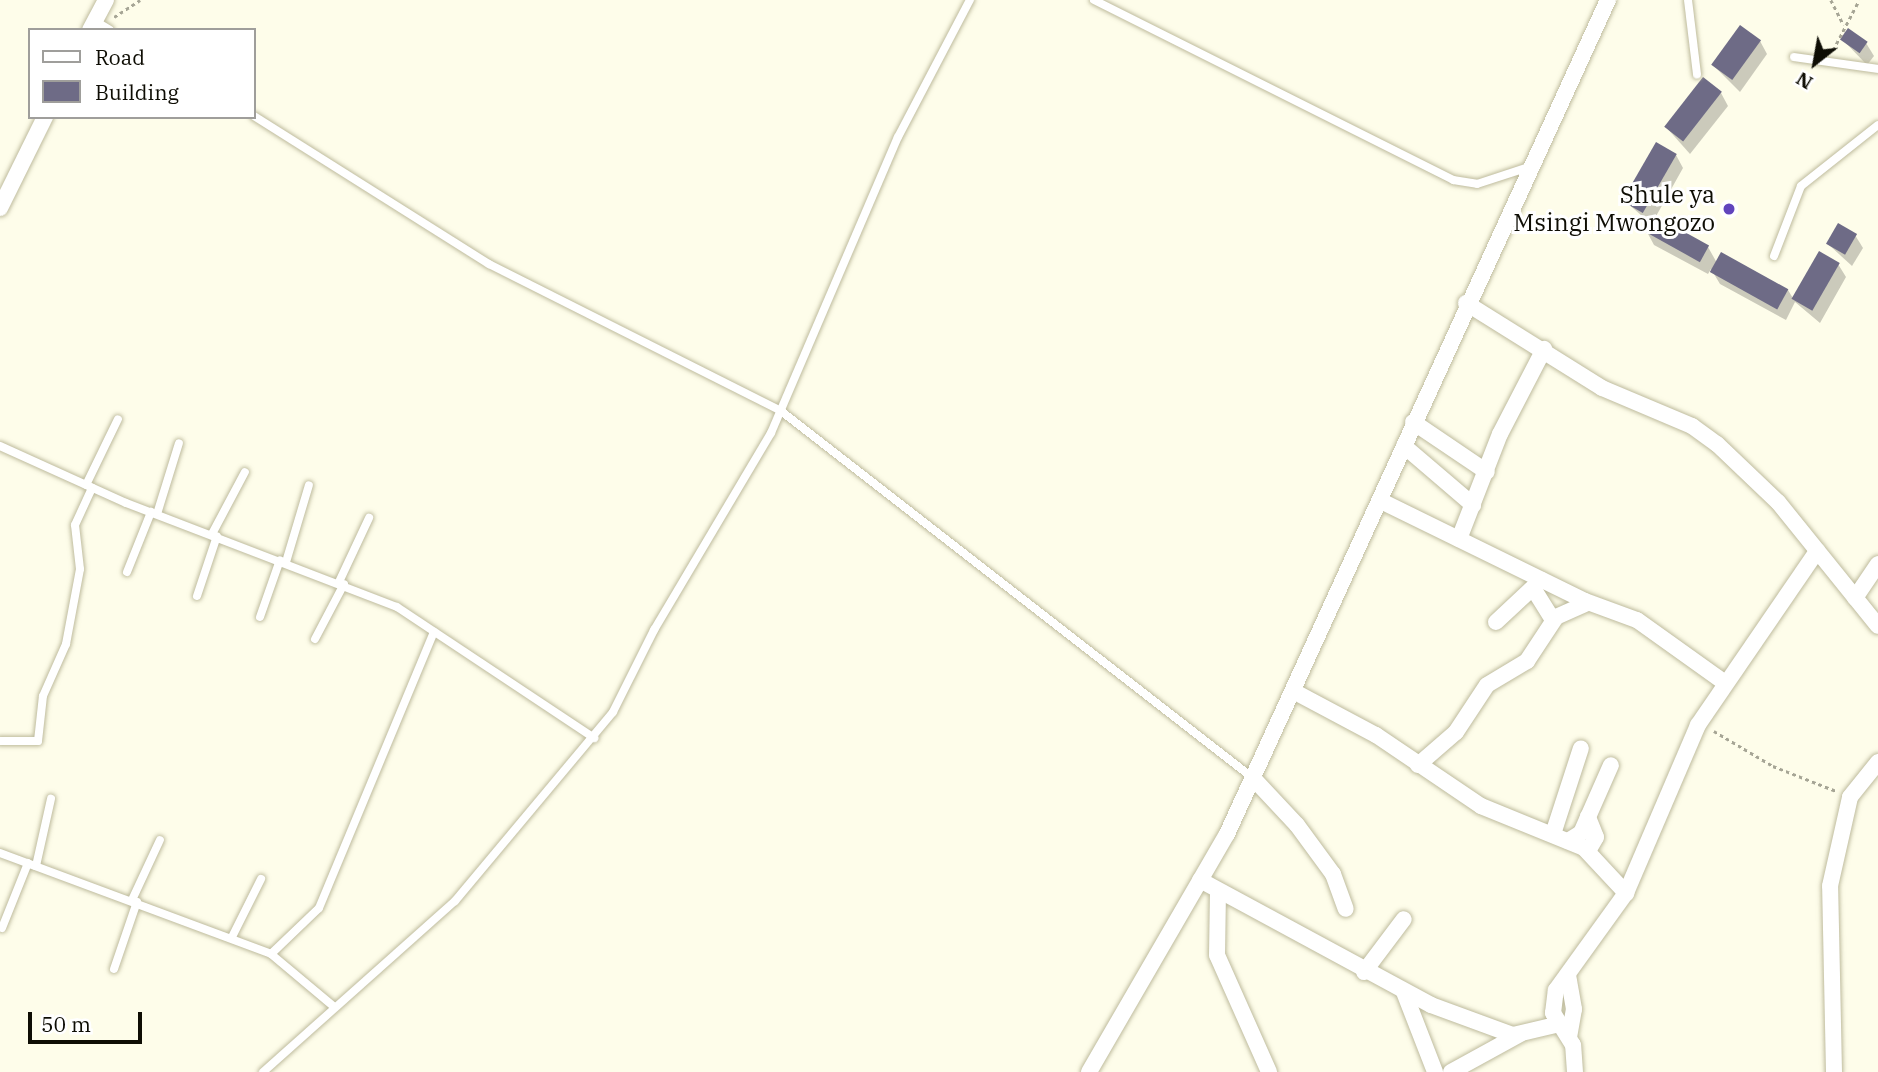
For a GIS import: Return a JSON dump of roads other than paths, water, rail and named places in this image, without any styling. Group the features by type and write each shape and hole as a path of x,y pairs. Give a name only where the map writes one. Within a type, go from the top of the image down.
{"street":[{"path":"100,26 106,0"},
{"path":"1089,1072 1200,880 1295,692 1466,303 1608,0"},
{"path":"0,208 44,119"},
{"path":"1466,303 1544,348 1602,388 1692,426 1717,444 1817,551 1878,626"},
{"path":"1459,539 1544,348"},
{"path":"1413,422 1487,472"},
{"path":"1404,446 1473,505"},
{"path":"1381,501 1459,539 1537,584 1670,639 1725,683"},
{"path":"1575,1072 1564,1030 1552,1004 1568,975 1626,893 1701,719 1817,551"},
{"path":"1854,598 1878,564"},
{"path":"1537,584 1553,620"},
{"path":"1496,622 1537,584"},
{"path":"1419,765 1456,732 1487,685 1527,662 1553,620 1588,603"},
{"path":"1295,692 1419,765 1481,806 1561,838 1588,852 1626,893"},
{"path":"1561,838 1581,748"},
{"path":"1834,1072 1830,886 1850,797 1878,762"},
{"path":"1561,838 1581,833 1611,765"},
{"path":"1253,778 1304,835 1346,909"},
{"path":"1588,817 1596,837 1588,852"},
{"path":"1200,880 1404,992 1520,1034"},
{"path":"1218,891 1217,956 1269,1072"},
{"path":"1364,972 1404,919"},
{"path":"1404,992 1435,1072"},
{"path":"1451,1072 1520,1034 1564,1030"}],"lane":[{"path":"264,1071 332,1005 456,901 594,738 780,411 898,137 970,0"},
{"path":"1094,0 1320,119 1453,180 1477,184 1532,166"},
{"path":"1688,0 1697,74"},
{"path":"1794,57 1830,58 1878,69"},
{"path":"256,117 489,264 780,411 1253,778"},
{"path":"1774,256 1801,186 1878,125"},
{"path":"0,741 38,741 43,696 66,644 80,569 75,525 118,419"},
{"path":"127,572 154,513 179,443"},
{"path":"0,446 154,513 342,583 434,632 594,738"},
{"path":"197,596 214,535 245,472"},
{"path":"260,617 309,485"},
{"path":"315,639 369,519"},
{"path":"271,954 319,908 434,632"},
{"path":"2,928 32,864 51,799"},
{"path":"114,969 134,901 160,841"},
{"path":"0,853 232,937 271,954 332,1005"},
{"path":"232,937 261,878"}],"place":[{"name":"Shule ya Msingi Mwongozo","path":"1729,209"}]}
